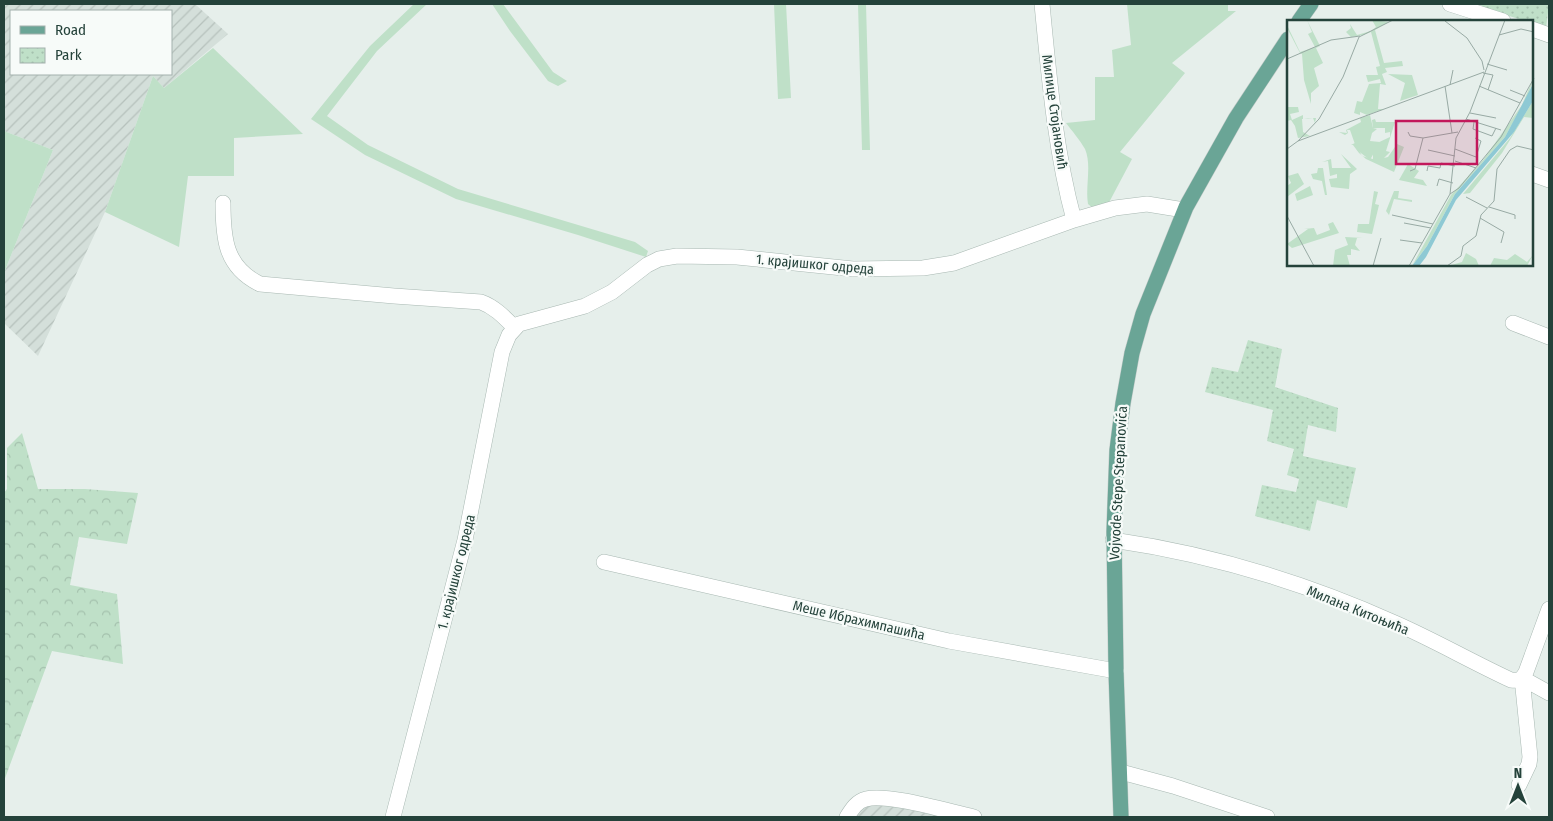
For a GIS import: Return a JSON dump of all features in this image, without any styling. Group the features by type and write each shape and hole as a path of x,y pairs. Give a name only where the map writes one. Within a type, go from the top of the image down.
{"main road":[{"path":"1300,20 1311,4"},
{"name":"Vojvode Stepe Stepanovića","path":"1121,817 1114,540 1117,450 1122,403 1132,353 1143,314 1184,210 1236,118 1287,41"}],"street":[{"name":"Милице Стојановић","path":"1042,4 1054,116 1066,190 1074,220"},
{"path":"1450,4 1482,18 1496,20"},
{"path":"1533,30 1549,34"},
{"path":"1533,174 1549,180"},
{"path":"223,204 224,237 228,253 248,278 260,284 481,302 490,305 515,328"},
{"name":"1. крајишког одреда","path":"393,817 465,540 500,359 509,335 519,324 585,306 612,292 647,265 659,259 677,256 737,257 853,269 922,268 954,263 1074,220 1115,208 1147,204 1184,210"},
{"path":"1514,323 1549,336"},
{"name":"Милана Китоњића","path":"1114,540 1192,555 1256,572 1328,595 1395,623 1511,680 1518,681 1522,678 1549,693"},
{"name":"Меше Ибрахимпашића","path":"604,562 949,641 1116,671"},
{"path":"1519,785 1529,764 1530,757 1522,678 1530,662 1549,610"},
{"path":"1120,772 1172,786 1266,817"},
{"path":"847,817 855,805 864,799 877,797 920,804 974,817"}],"shaded area":[{"path":"4,4 195,4 228,34 164,88 153,76 105,212 38,356 4,323 4,273 53,150 4,131"},
{"path":"880,802 944,817 850,817 862,805"}],"green space":[{"path":"414,4 427,4 377,51 327,116 368,145 458,189 635,242 648,251 646,257 456,199 365,155 311,119 370,46"},
{"path":"492,4 503,4 553,72 567,81 558,86 548,81"},
{"path":"774,4 786,4 791,98 778,99"},
{"path":"858,4 866,4 870,150 862,150"},
{"path":"1127,4 1228,4 1228,11 1236,11 1172,63 1185,73 1120,152 1132,159 1105,210 1095,210 1088,204 1088,162 1085,149 1066,123 1095,120 1095,77 1114,77 1112,50 1131,45"},
{"path":"1482,4 1549,4 1546,28 1533,23 1533,20 1522,20 1481,7"},
{"path":"213,48 303,134 234,138 234,176 188,176 179,247 105,212 153,76 164,88"},
{"path":"4,131 53,150 4,273"},
{"path":"1248,340 1282,349 1275,387 1338,408 1336,432 1308,425 1303,456 1356,468 1347,508 1317,500 1310,531 1255,516 1262,485 1296,492 1299,479 1287,475 1294,449 1267,441 1273,410 1205,392 1212,367 1238,372"},
{"path":"22,433 38,489 85,489 138,493 127,544 79,537 70,585 117,594 123,664 52,651 4,781 4,493 7,489 7,448"}]}
